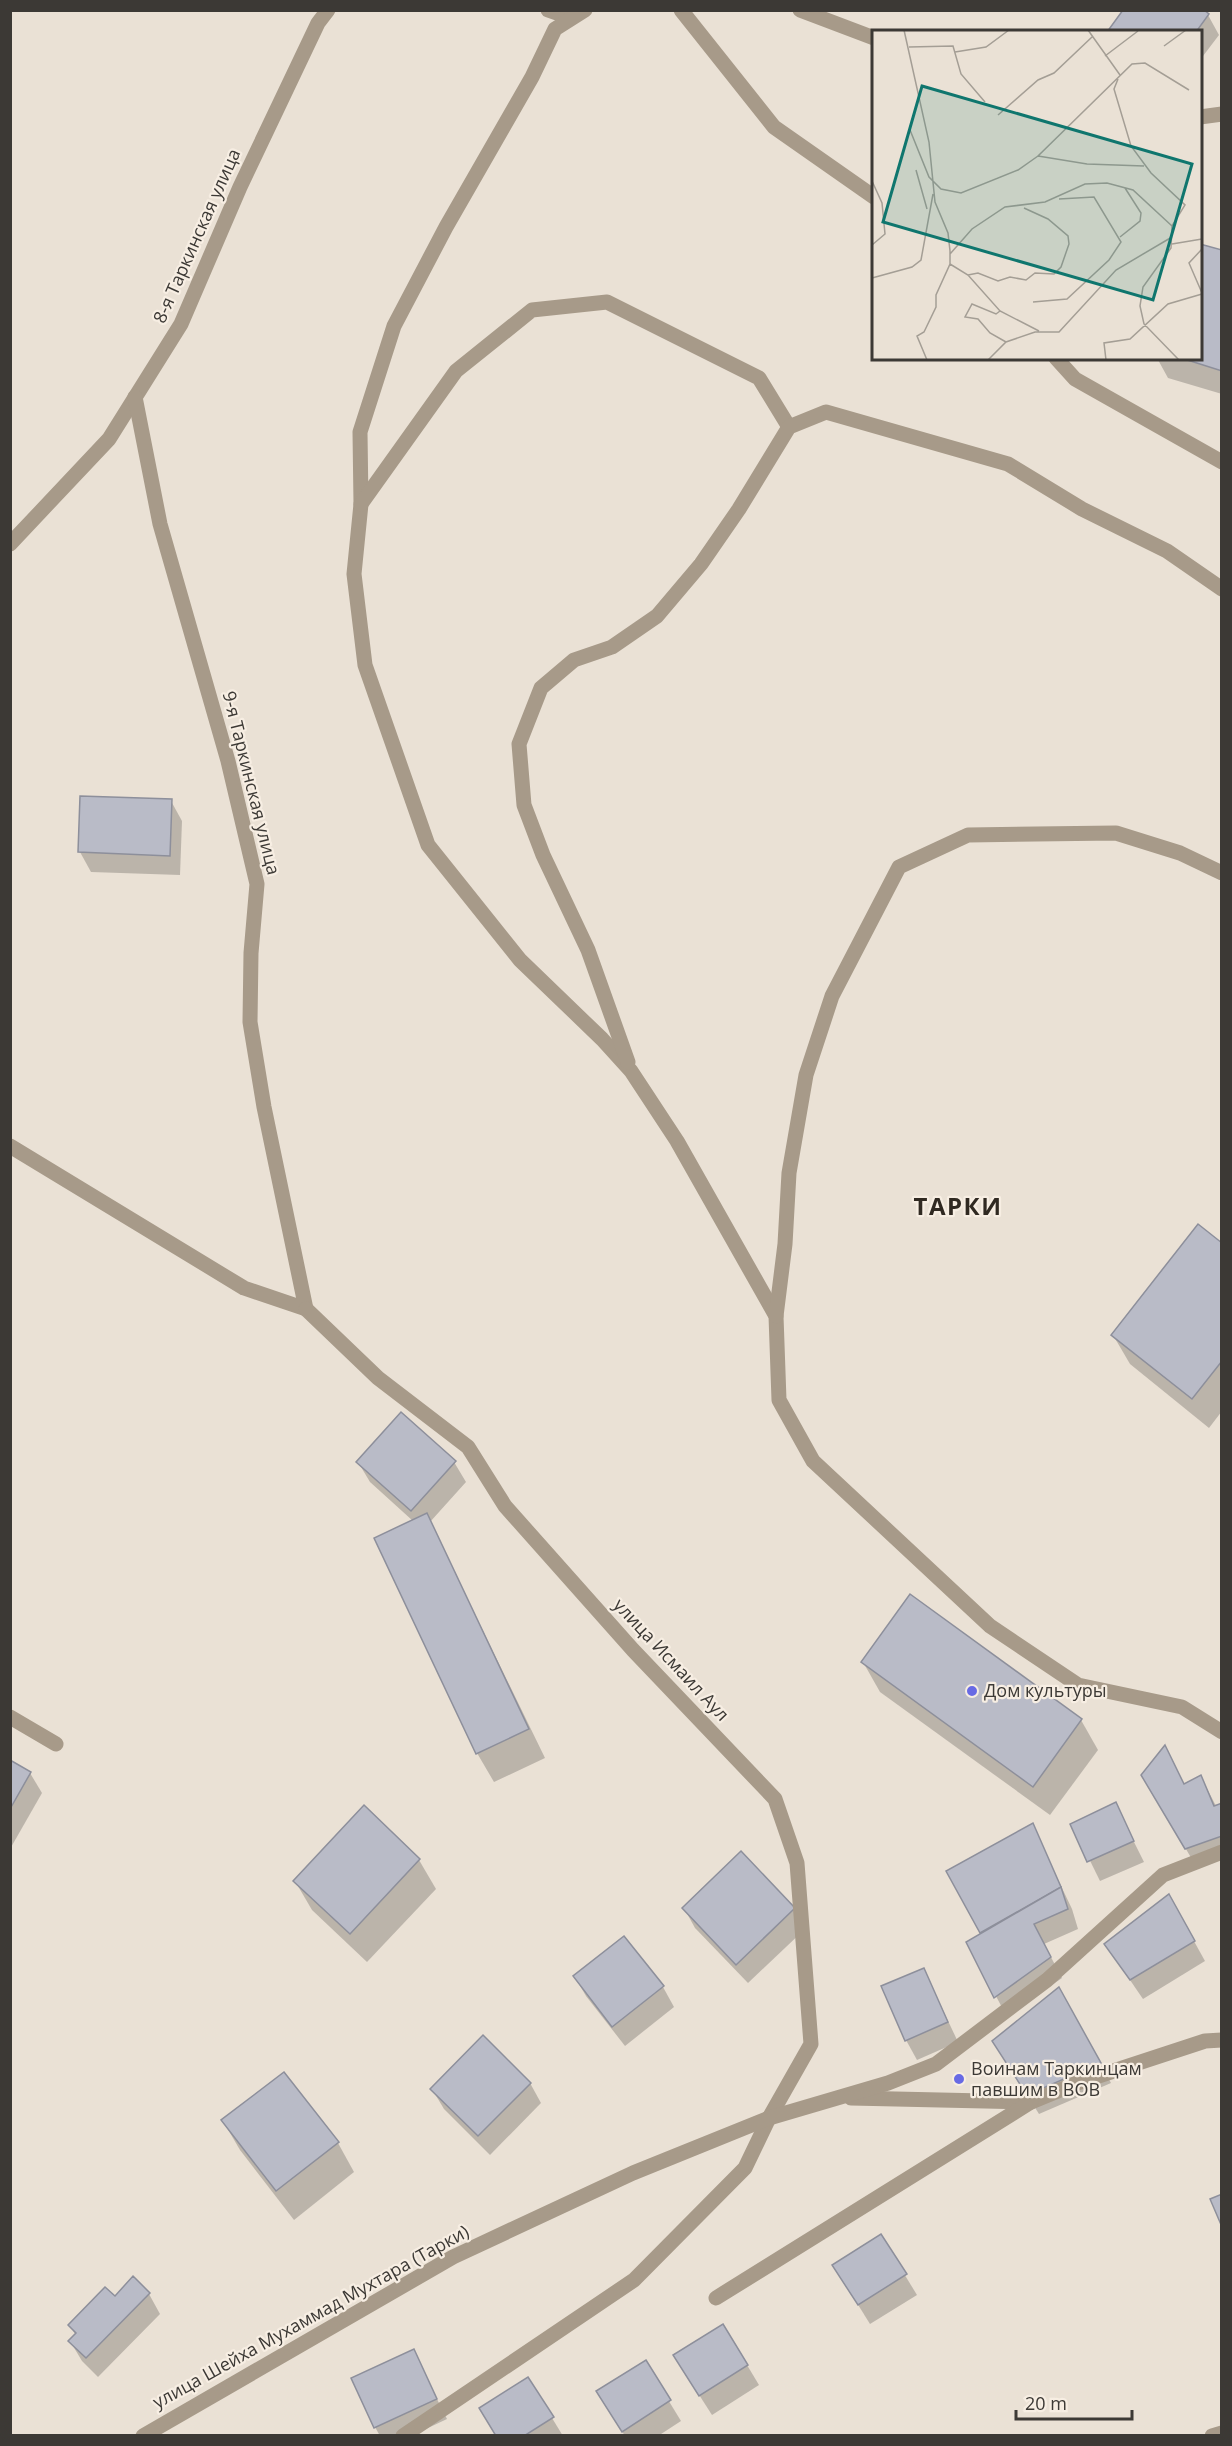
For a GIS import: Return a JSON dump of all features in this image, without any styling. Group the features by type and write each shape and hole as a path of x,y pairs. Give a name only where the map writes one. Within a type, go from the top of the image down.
{"street":[{"name":"8-я Таркинская улица","path":"10,544 109,439 181,324 245,176 318,23 328,10"},
{"path":"548,10 571,18"},
{"path":"585,10 555,29 532,77 446,226 394,326 360,432 361,504 354,574 366,665 428,845 520,960 602,1039 631,1071 677,1141 776,1316"},
{"path":"681,10 774,127 872,196"},
{"path":"800,10 872,38"},
{"path":"1202,117 1221,114"},
{"path":"361,504 456,371 532,310 607,302 759,378 789,427"},
{"path":"1058,360 1075,379 1221,462"},
{"name":"9-я Таркинская улица","path":"135,397 160,524 228,761 257,884 251,953 250,1022 264,1107 306,1309"},
{"path":"631,1071 588,950 543,855 524,805 519,744 541,688 574,660 612,647 657,616 707,555 789,427 826,412 1008,464 1082,509 1167,550 1221,589"},
{"path":"1221,873 1180,853 1116,833 968,835 900,867 832,996 806,1075 789,1173 785,1244 776,1316 779,1400 813,1461 990,1626 1068,1678 1078,1684 1182,1707 1221,1732"},
{"path":"10,1146 134,1219 244,1288 306,1309"},
{"name":"улица Исмаил Аул","path":"306,1309 378,1378 468,1447 505,1506 633,1650 775,1799 797,1863 812,2044 769,2118 745,2168 634,2280 403,2436"},
{"path":"10,1717 56,1744"},
{"name":"улица Шейха Мухаммад Мухтара (Тарки)","path":"142,2436 453,2257 633,2173 769,2118 833,2097 888,2083 936,2064 1047,1980 1163,1875 1221,1852"},
{"path":"716,2298 1031,2102 1077,2083 1205,2041 1221,2040"},
{"path":"833,2097 1031,2102"},
{"path":"1212,2436 1221,2433"}],"building":[{"path":"1123,10 1204,10 1209,14 1197,30 1108,30"},
{"path":"1202,245 1222,250 1222,371 1187,360 1202,360"},
{"path":"80,796 172,799 170,856 78,852"},
{"path":"1198,1224 1222,1243 1222,1361 1192,1399 1111,1335"},
{"path":"401,1412 456,1461 411,1511 356,1462"},
{"path":"427,1513 529,1729 476,1754 374,1538"},
{"name":"Дом культуры","path":"910,1594 1082,1719 1033,1787 861,1662"},
{"path":"1165,1745 1184,1784 1201,1775 1214,1806 1222,1803 1222,1836 1185,1849 1141,1775"},
{"path":"10,1760 31,1772 10,1809"},
{"path":"1116,1802 1134,1841 1087,1862 1070,1824"},
{"path":"364,1805 420,1859 350,1934 293,1881"},
{"path":"1033,1823 1061,1887 980,1933 946,1871"},
{"path":"741,1851 795,1908 736,1965 682,1908"},
{"path":"1061,1887 1068,1909 1034,1924 1051,1957 994,1998 966,1942"},
{"path":"1169,1894 1195,1941 1130,1980 1104,1944"},
{"path":"624,1936 664,1986 612,2027 573,1976"},
{"path":"924,1968 948,2022 905,2041 881,1986"},
{"path":"1059,1987 1101,2063 1027,2095 992,2041"},
{"path":"483,2035 531,2083 478,2136 430,2089"},
{"path":"284,2072 339,2142 276,2191 221,2120"},
{"path":"1222,2194 1222,2227 1210,2199"},
{"path":"881,2234 907,2274 858,2305 832,2265"},
{"path":"133,2276 150,2293 86,2358 68,2341 76,2333 68,2325 105,2287 115,2296"},
{"path":"723,2324 748,2365 699,2396 673,2355"},
{"path":"414,2349 437,2399 374,2428 351,2378"},
{"path":"646,2360 671,2400 622,2432 596,2391"},
{"path":"528,2377 554,2417 524,2436 496,2436 479,2408"}],"place":[{"name":"Дом культуры","path":"972,1691"},
{"name":"Воинам Таркинцам павшим в ВОВ","path":"959,2079"}],"district":[{"name":"ТАРКИ","path":"958,1207"}]}
